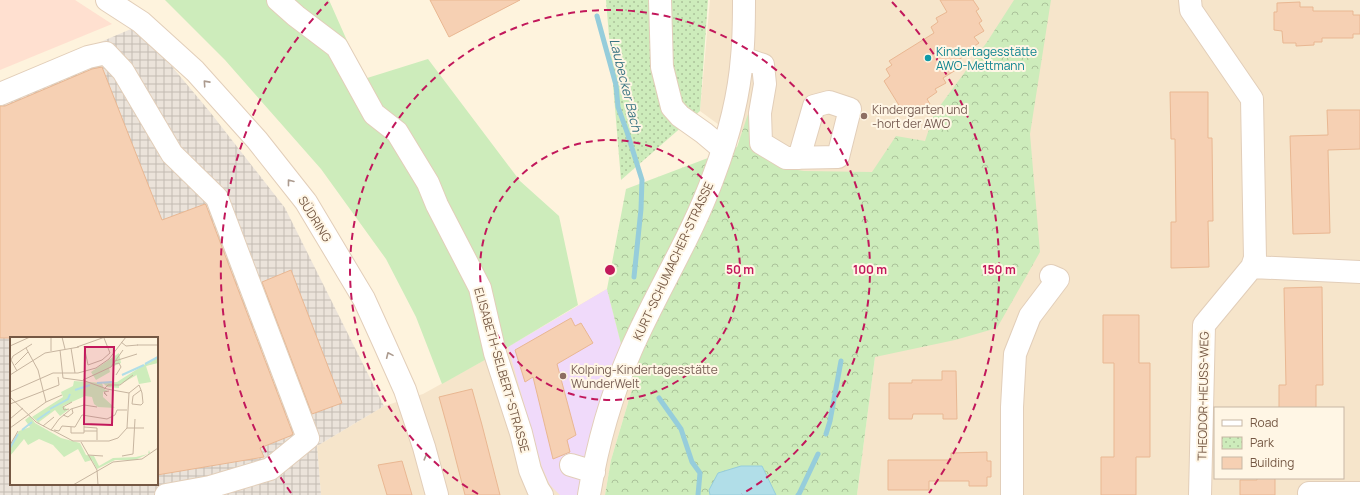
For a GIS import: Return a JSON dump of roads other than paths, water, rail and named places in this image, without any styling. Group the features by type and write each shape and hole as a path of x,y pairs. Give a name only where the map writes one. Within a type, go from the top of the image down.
{"street":[{"name":"SÜDRING","path":"107,0 141,22 195,71 257,140 306,202 364,299 384,343 408,398 424,447 437,495"},
{"path":"660,0 662,67 672,106 680,116 723,149"},
{"name":"KURT-SCHUMACHER-STRASSE","path":"589,495 600,442 618,384 632,349 694,221 714,176 723,149 733,112 742,58 744,0"},
{"path":"1190,0 1191,10 1252,99 1255,258 1262,267 1360,272"},
{"name":"ELISABETH-SELBERT-STRASSE","path":"281,2 337,47 374,114 397,132 428,183 437,206 480,288 495,353 521,433 530,470 542,495"},
{"path":"0,94 88,57 106,53 123,71 172,154 217,198 308,438 270,469 210,488 166,495"},
{"path":"742,58 763,65 765,84 760,113 761,143 786,158 799,158"},
{"name":"THEODOR-HEUSS-WEG","path":"1200,495 1204,325 1262,267"},
{"path":"1012,495 1012,407 1015,354 1030,316 1058,279 1051,276"},
{"path":"571,464 594,472"},
{"path":"1309,493 1360,493"}],"water":[{"path":"741,466 762,466 776,495 710,495 709,490 718,473"}],"waterway":[{"name":"Laubecker Bach","path":"597,16 616,85 618,107 642,180 641,209 634,277"},
{"path":"826,434 830,421 841,361"},
{"name":"Laubecker Bach","path":"659,398 681,429 692,462 700,473 698,495"},
{"path":"798,495 818,454"}],"place":[{"name":"Kindertagesstätte AWO-Mettmann","path":"928,58"},
{"name":"Kindergarten und -hort der AWO","path":"864,116"},
{"name":"Kolping-Kindertagesstätte WunderWelt","path":"563,376"}]}
